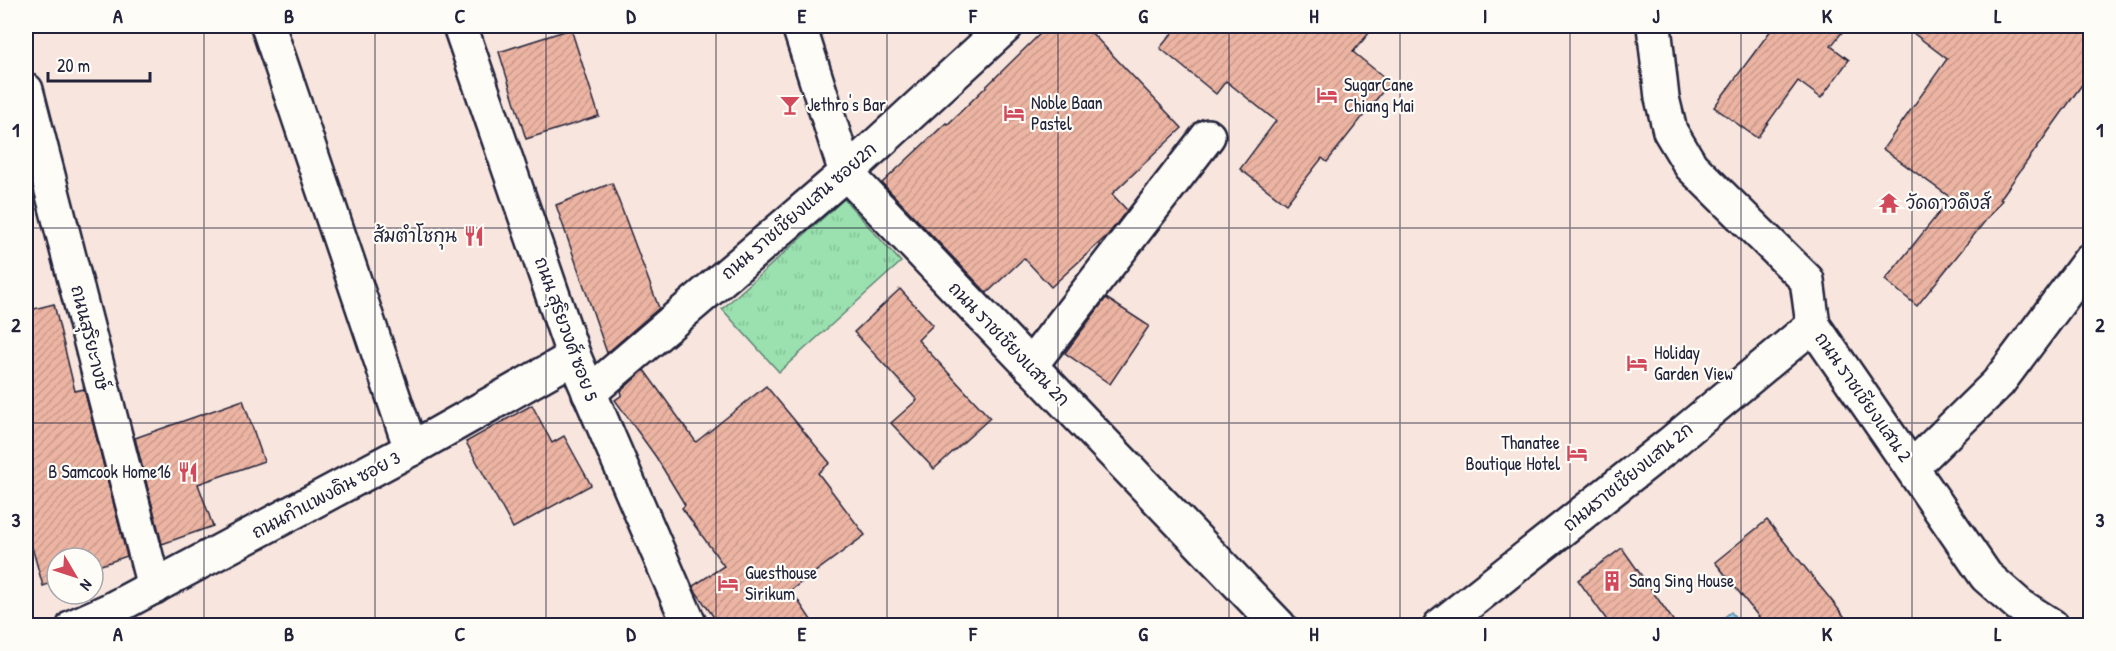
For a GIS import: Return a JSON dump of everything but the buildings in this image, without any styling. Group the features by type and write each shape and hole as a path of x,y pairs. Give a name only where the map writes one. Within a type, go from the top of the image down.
{"street":[{"path":"268,26 411,449"},
{"name":"ถนน สุริยวงศ์ ซอย 5","path":"460,26 574,357 690,626"},
{"name":"ถนน ราชเชียงแสน 2ก","path":"799,26 846,173 1279,626"},
{"name":"ถนน ราชเชียงแสน ซอย2ก","path":"589,393 846,173 1006,26"},
{"name":"ถนน ราชเชียงแสน 2","path":"1654,26 1662,98 1670,131 1691,166 1807,280 1813,325 1986,576 2019,605 2052,626"},
{"name":"ถนนสุริยะางษ์","path":"26,90 154,587"},
{"path":"1030,366 1208,136"},
{"path":"1912,467 1998,382 2091,260"},
{"name":"ถนนราชเชียงแสน 2ก","path":"1440,626 1670,444 1813,325"},
{"name":"ถนนกำแพงดิน ซอย 3","path":"74,626 115,617 154,587 411,449 574,357"}],"green space":[{"path":"844,199 901,262 779,372 722,309"}],"water":[{"path":"1731,612 1742,625 1714,625"}],"place":[{"name":"SugarCane Chiang Mai","path":"1327,95"},
{"name":"Jethro's Bar","path":"790,105"},
{"name":"Noble Baan Pastel","path":"1014,113"},
{"name":"วัดดาวดึงส์","path":"1889,203"},
{"name":"ส้มตำโชกุน","path":"474,236"},
{"name":"Holiday Garden View","path":"1637,363"},
{"name":"Thanatee Boutique Hotel","path":"1577,453"},
{"name":"B Samcook Home16","path":"188,472"},
{"name":"Sang Sing House","path":"1612,581"},
{"name":"Guesthouse Sirikum","path":"728,583"}]}
